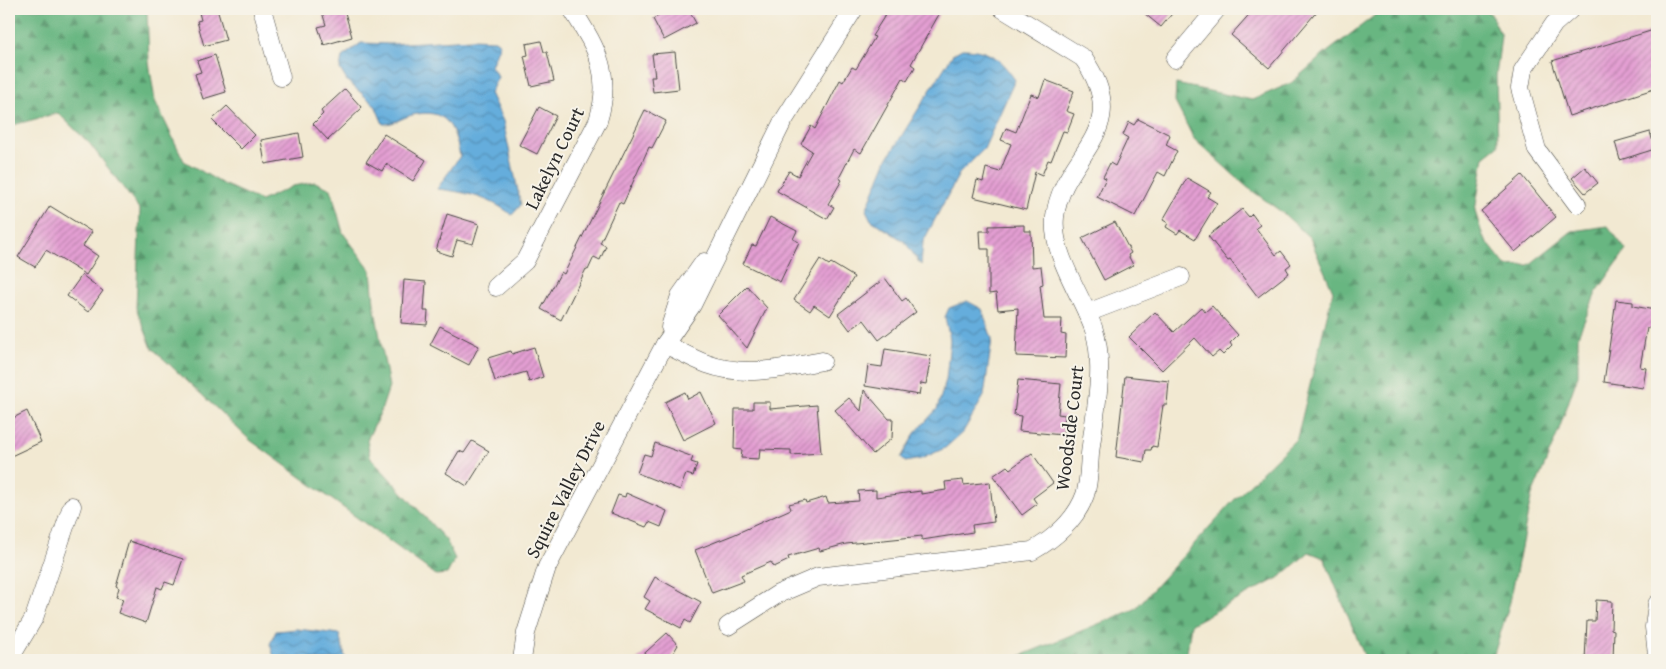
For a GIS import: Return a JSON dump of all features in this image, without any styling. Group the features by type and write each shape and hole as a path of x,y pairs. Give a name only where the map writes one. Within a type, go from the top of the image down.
{"street":[{"path":"262,9 280,76"},
{"name":"Lakelyn Court","path":"496,287 525,261 598,121 602,109 604,92 601,61 595,46 572,9"},
{"name":"Squire Valley Drive","path":"522,660 526,633 547,567 665,344 692,305 730,224 782,123 854,9"},
{"name":"Woodside Court","path":"728,626 778,594 818,577 1032,552 1065,527 1086,494 1099,372 1094,332 1057,245 1055,218 1064,186 1096,136 1100,119 1100,95 1091,69 1083,58 1003,9"},
{"path":"1175,59 1216,9"},
{"path":"1571,9 1554,24 1523,70 1520,88 1537,150 1577,204"},
{"path":"1087,313 1181,277"},
{"path":"665,344 708,364 737,371 766,371 822,361"},
{"path":"9,660 34,618 72,506"},
{"path":"1657,604 1654,626 1657,655"}],"green space":[{"path":"9,9 147,9 149,62 155,101 184,161 223,184 261,201 293,186 315,182 331,189 343,233 371,270 374,304 389,387 381,411 367,440 370,457 446,540 455,559 447,574 436,575 250,440 152,348 136,308 140,210 90,144 58,113 13,125 9,129"},
{"path":"1383,9 1482,9 1491,14 1501,36 1496,76 1498,146 1484,157 1475,211 1483,237 1506,266 1529,265 1572,231 1608,226 1626,250 1596,293 1578,336 1578,375 1557,435 1531,498 1510,602 1494,654 1494,660 1366,660 1324,558 1309,552 1280,577 1191,624 1187,653 1191,660 1010,660 1135,609 1234,500 1297,438 1333,291 1310,238 1283,213 1247,187 1194,139 1175,102 1176,84 1252,100 1291,83 1322,56"}],"water":[{"path":"472,39 495,40 500,44 491,66 498,77 490,93 503,121 521,205 512,215 495,204 476,196 437,189 460,156 455,136 447,122 441,117 424,113 383,124 375,105 347,81 340,69 342,57 361,43 390,44"},
{"path":"962,49 987,53 1005,66 1015,80 984,149 959,174 923,242 921,265 905,242 871,220 866,210 887,159 953,54"},
{"path":"967,301 982,309 992,339 984,396 963,432 945,448 921,459 905,462 901,458 915,433 937,409 946,380 950,340 945,317 949,308"},
{"path":"297,629 339,634 346,660 275,660 270,644 276,631"}],"building":[{"path":"198,9 217,9 226,40 204,46 197,21 201,20"},
{"path":"321,9 344,9 352,37 324,45 318,27 326,25"},
{"path":"654,9 688,9 696,23 664,40 653,19 658,16"},
{"path":"889,9 942,9 911,64 915,67 907,81 903,78 861,153 854,149 839,178 842,180 828,204 834,207 827,219 777,191 789,171 798,176 812,151 801,144 811,126 815,129 840,80 843,82 852,67 856,69 875,37 872,36"},
{"path":"1139,9 1176,9 1161,27"},
{"path":"1254,9 1319,9 1269,68 1231,35"},
{"path":"1657,29 1657,88 1569,116 1552,61"},
{"path":"541,41 544,52 547,52 554,81 531,86 524,56 528,55 526,44"},
{"path":"675,52 679,89 653,92 651,77 655,77 652,54"},
{"path":"215,55 226,92 203,99 195,74 201,72 197,61"},
{"path":"1045,80 1074,91 1066,111 1074,114 1067,132 1063,131 1051,161 1048,160 1042,175 1035,172 1026,210 973,197 977,180 983,182 986,168 1000,172 1011,144 1001,140 1006,128 1016,132 1031,94 1039,97"},
{"path":"345,89 362,108 328,140 313,124 323,114 321,111"},
{"path":"227,106 255,135 241,149 212,120"},
{"path":"539,107 556,116 537,154 519,145"},
{"path":"645,110 666,121 652,148 649,147 623,204 619,202 600,243 606,246 600,260 594,257 588,270 586,269 561,320 541,309 561,272 564,274"},
{"path":"1138,119 1170,135 1166,145 1177,151 1165,176 1158,172 1135,216 1097,197 1106,178 1103,177 1110,163 1115,166 1128,138 1123,135 1129,122 1134,125"},
{"path":"1650,132 1655,149 1620,160 1615,142"},
{"path":"299,133 303,157 265,164 261,140"},
{"path":"384,134 426,160 413,181 386,164 382,171 366,162"},
{"path":"1585,167 1598,183 1585,193 1572,178"},
{"path":"1522,175 1556,217 1515,252 1481,211"},
{"path":"1187,178 1211,192 1207,197 1217,203 1195,239 1180,230 1177,234 1166,227 1168,223 1163,220"},
{"path":"50,206 92,232 83,246 98,256 86,275 46,250 35,267 18,257"},
{"path":"1242,209 1249,217 1252,214 1260,225 1256,228 1276,255 1281,251 1291,264 1286,268 1289,273 1258,297 1230,260 1228,261 1208,236"},
{"path":"447,214 479,224 473,244 457,240 452,256 436,251"},
{"path":"770,217 797,231 793,239 799,242 780,282 743,264 752,245 756,246"},
{"path":"1115,222 1131,253 1128,255 1133,265 1104,280 1082,238"},
{"path":"1024,225 1024,231 1031,231 1032,267 1041,266 1043,284 1040,285 1044,319 1062,319 1061,334 1066,335 1065,358 1016,356 1018,308 998,310 996,293 989,294 989,249 981,249 980,231 989,231 989,226"},
{"path":"820,259 829,265 831,263 854,277 830,316 814,305 810,311 794,300"},
{"path":"82,275 103,291 88,312 67,296"},
{"path":"885,278 902,301 906,298 916,312 879,340 864,320 850,330 838,314"},
{"path":"404,280 426,282 424,311 428,311 427,325 401,323"},
{"path":"747,286 767,308 747,348 718,315"},
{"path":"1616,300 1633,302 1633,306 1655,310 1652,329 1647,328 1640,367 1646,368 1643,388 1604,382"},
{"path":"1212,306 1238,335 1230,343 1232,346 1223,355 1219,351 1212,357 1195,338 1162,370 1129,337 1155,312 1174,332 1201,307 1205,312"},
{"path":"440,326 479,346 469,365 430,345"},
{"path":"534,347 543,377 529,382 526,372 495,381 488,358 511,351 512,354"},
{"path":"885,349 931,356 926,384 921,383 919,395 865,386 868,365 882,367"},
{"path":"1125,376 1169,381 1167,405 1163,405 1157,447 1152,446 1151,450 1146,450 1144,462 1116,457"},
{"path":"1018,380 1061,384 1058,414 1065,415 1063,435 1019,431 1021,416 1014,415"},
{"path":"864,390 889,419 893,419 892,438 873,454 835,410 849,398 861,411"},
{"path":"685,392 688,399 701,392 716,423 683,440 665,402"},
{"path":"753,402 770,402 770,409 817,405 821,453 791,455 791,450 760,449 759,459 741,458 742,450 734,449 735,409 753,409"},
{"path":"27,411 41,442 9,457 9,420"},
{"path":"472,441 489,451 467,486 446,473 459,451 464,453"},
{"path":"655,443 693,457 691,462 697,464 693,476 686,474 680,490 637,473 644,454 651,456"},
{"path":"1032,453 1053,483 1033,498 1037,504 1022,515 993,476 1007,466 1010,469"},
{"path":"963,480 964,485 990,482 994,522 972,525 973,532 922,540 922,536 846,544 820,551 819,548 788,557 789,560 774,567 771,562 741,575 744,581 712,593 695,550 791,509 789,504 805,500 806,503 826,497 828,503 859,501 858,491 876,490 876,497 921,491 921,494 946,490 945,482"},
{"path":"626,493 667,511 661,527 649,522 646,527 611,513 618,495 625,497"},
{"path":"129,541 183,559 174,585 165,582 162,589 157,587 146,623 118,613 123,599 116,597 119,588 116,586"},
{"path":"655,577 701,602 690,623 685,620 681,628 645,609 650,601 644,597"},
{"path":"1596,600 1612,601 1611,629 1614,630 1613,660 1585,660 1587,621 1595,621"},
{"path":"667,633 678,645 669,660 637,660"}]}
